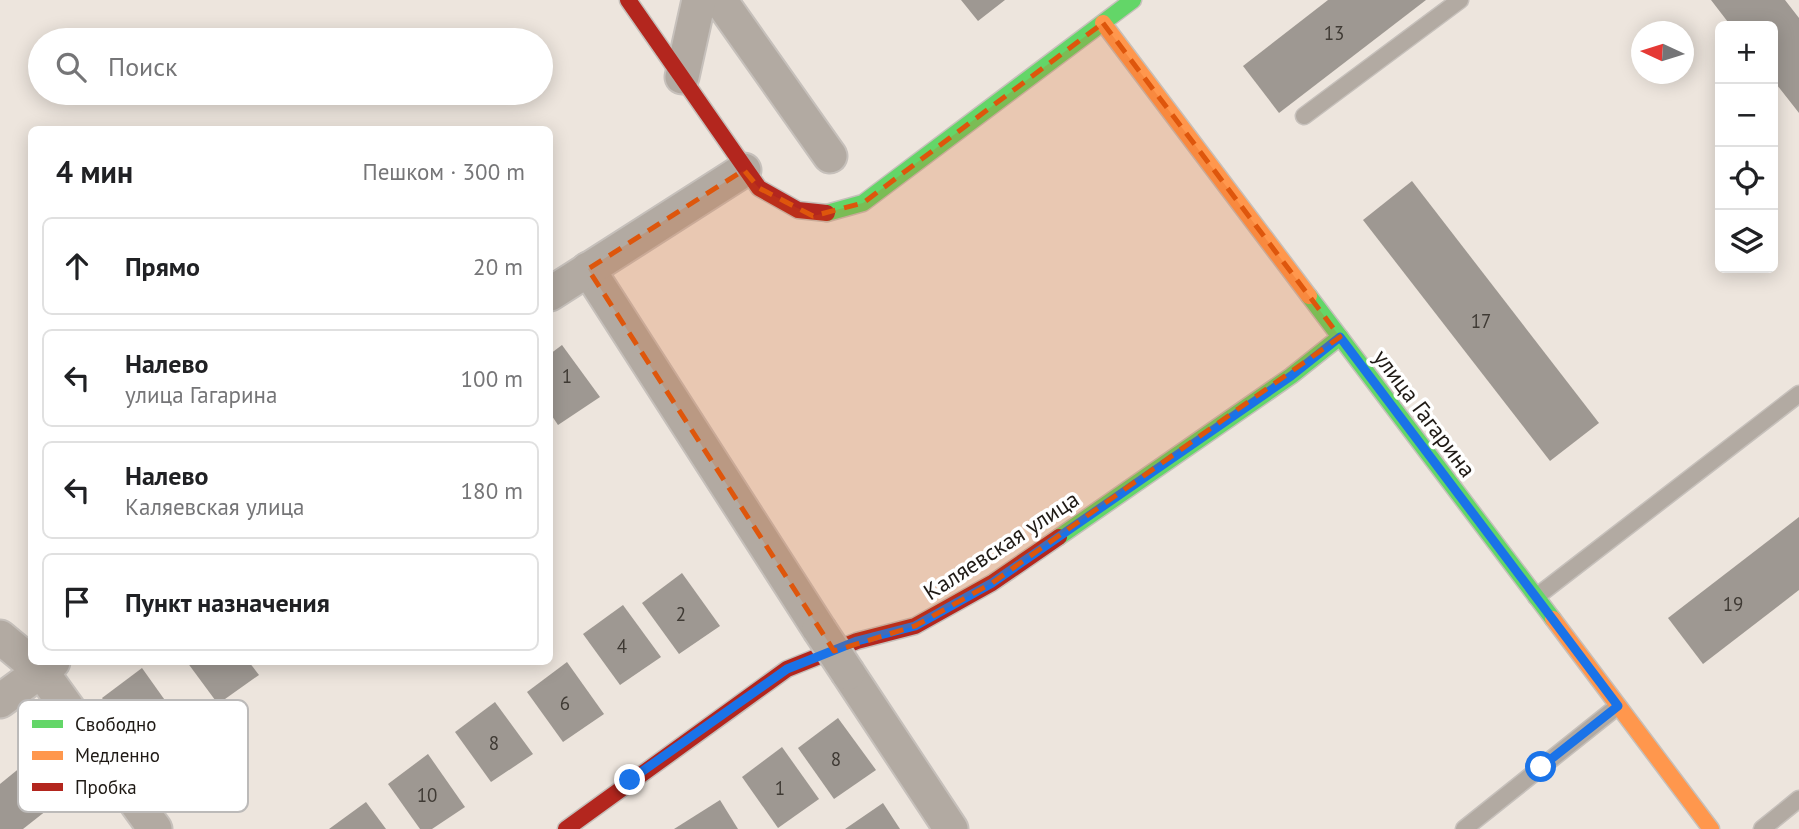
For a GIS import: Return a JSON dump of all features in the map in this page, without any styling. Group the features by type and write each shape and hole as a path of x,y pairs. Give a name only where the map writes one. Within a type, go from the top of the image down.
{"street":[{"path":"628,0 759,188 783,204 813,216 834,213 863,203 1133,0"},
{"path":"682,77 699,0"},
{"path":"720,0 830,156"},
{"name":"улица Гагарина","path":"1103,23 1712,829"},
{"path":"553,291 744,170"},
{"path":"588,270 951,829"},
{"name":"Каляевская улица","path":"566,829 787,669 857,641 915,626 992,583 1291,376 1340,337"},
{"path":"0,637 28,654"},
{"path":"0,701 47,666 70,700"},
{"path":"144,812 155,829"}],"lane":[{"path":"1304,116 1460,0"},
{"path":"1536,597 1799,394"},
{"path":"1464,829 1618,706"},
{"path":"1762,829 1799,799"}],"highlighted area":[{"path":"1103,23 1340,337 992,583 915,626 834,651 588,269 744,170 759,188 813,216 863,203"}],"building":[{"path":"961,0 1005,0 978,21"},
{"path":"1328,0 1426,0 1279,113 1243,66"},
{"path":"1711,0 1785,0 1799,18 1799,113 1778,86 1778,21 1727,21"},
{"path":"1412,181 1599,423 1550,461 1363,220"},
{"path":"562,345 600,397 558,425 553,418 553,352"},
{"path":"1799,517 1799,590 1703,664 1668,618"},
{"path":"682,573 720,626 679,654 642,603"},
{"path":"623,605 661,657 620,685 583,634"},
{"path":"567,662 604,714 563,742 527,692"},
{"path":"189,665 251,665 259,675 224,700 215,700"},
{"path":"142,668 165,700 103,700 102,698"},
{"path":"495,702 533,754 491,782 455,732"},
{"path":"838,718 876,770 834,799 798,748"},
{"path":"782,747 819,799 778,828 742,777"},
{"path":"428,754 465,807 432,829 420,829 388,784"},
{"path":"18,769 18,812 45,812 23,829 0,829 0,784"},
{"path":"720,800 738,829 674,829"},
{"path":"366,802 386,829 329,829"},
{"path":"883,803 900,829 845,829"}],"traffic: fast":[{"path":"827,213 863,203 1133,0"},
{"path":"1309,296 1553,619"},
{"path":"1059,537 1291,376 1340,337"}],"traffic: slow":[{"path":"1103,23 1309,296"},
{"path":"1553,619 1711,829"}],"traffic: jam":[{"path":"628,0 759,188 798,210 827,213"},
{"path":"566,829 787,669 857,641 915,626 992,583 1059,537"}],"route":[{"path":"630,780 787,669 857,641 915,626 992,583 1291,376 1340,337 1618,706 1541,767"}]}
